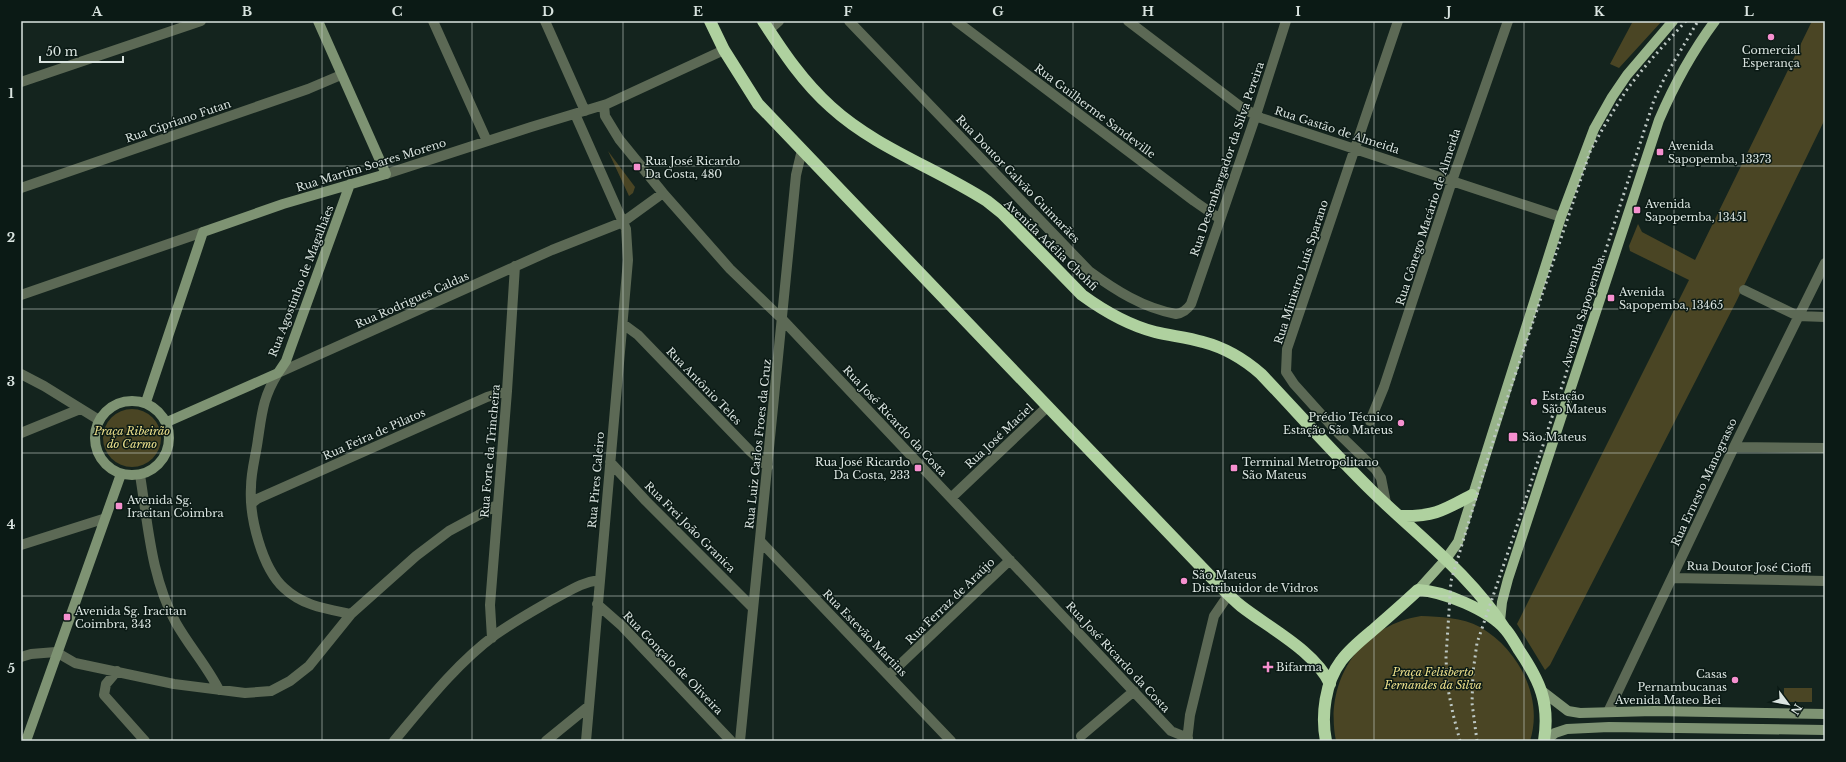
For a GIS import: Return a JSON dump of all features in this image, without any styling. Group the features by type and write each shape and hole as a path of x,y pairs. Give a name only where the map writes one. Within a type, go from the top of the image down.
{"highway":[{"path":"710,21 724,50 758,104 1047,407 1229,594 1241,605 1278,632 1320,668 1330,684"},
{"name":"Avenida Adélia Chohfi","path":"766,25 792,65 831,107 854,126 987,201 1002,214 1082,295 1096,305 1121,320 1154,332 1203,342 1227,350 1247,362 1261,374 1386,503 1468,581 1503,625"},
{"path":"1401,516 1419,517 1434,514 1472,495"},
{"path":"1326,741 1324,720 1326,702 1330,684 1341,661 1354,647 1418,590 1438,593 1459,600 1503,625 1528,662 1542,691 1546,709 1544,741"}],"main road":[{"path":"1418,590 1446,559 1458,542 1541,285 1561,217 1594,129 1626,75 1673,21"},
{"name":"Avenida Sapopemba","path":"1503,625 1502,602 1508,579 1659,120 1676,83 1690,58 1715,21"}],"street":[{"path":"21,82 201,21"},
{"path":"318,21 386,174"},
{"path":"433,21 487,141"},
{"name":"Rua Pires Caleiro","path":"545,21 626,229 628,260 586,741"},
{"path":"766,25 779,21"},
{"name":"Rua Doutor Galvão Guimarães","path":"849,21 1089,271 1116,291 1168,313 1181,313 1188,309 1191,304"},
{"name":"Rua Guilherme Sandeville","path":"956,21 1220,219"},
{"name":"Rua Gastão de Almeida","path":"1128,21 1241,107 1256,115 1452,182 1561,217"},
{"name":"Rua Desembargador da Silva Pereira","path":"1191,304 1256,115 1286,21"},
{"name":"Rua Ministro Luís Sparano","path":"1386,503 1381,478 1376,470 1334,428 1294,384 1286,372 1287,349 1398,21"},
{"name":"Rua Cônego Macário de Almeida","path":"1370,421 1384,387 1452,182 1508,21"},
{"name":"Rua Martim Soares Moreno","path":"21,296 283,204 386,174 604,105 724,50"},
{"name":"Rua Cipriano Futan","path":"21,188 308,89 342,75"},
{"name":"Rua José Ricardo da Costa","path":"604,105 605,116 620,139 663,194 730,269 782,319 1171,731 1188,740"},
{"name":"Rua Luiz Carlos Froes da Cruz","path":"740,741 796,174 802,150"},
{"name":"Rua Agostinho de Magalhães","path":"350,184 286,361 265,397 250,488 255,525 264,559 278,581 296,598 311,606 351,614"},
{"name":"Rua Rodrigues Caldas","path":"167,422 515,266 623,222 663,194"},
{"path":"146,402 203,232"},
{"name":"Rua Ernesto Manograsso","path":"1608,712 1734,447 1825,263"},
{"name":"Rua Forte da Trincheira","path":"492,638 490,605 507,391 515,266"},
{"path":"1744,290 1798,316 1825,317"},
{"name":"Rua Antônio Teles","path":"623,324 638,335 750,451 768,467"},
{"path":"21,374 44,386 99,420"},
{"name":"Rua Feira de Pilatos","path":"252,503 257,499 487,397 507,391"},
{"path":"133,400 146,402 162,414 167,422 170,441 163,459 153,469 140,475 121,474 111,469 103,462 97,452 95,430 99,420 108,409 119,402 133,400"},
{"name":"Rua José Maciel","path":"951,498 1047,407"},
{"path":"21,433 80,409"},
{"path":"1734,447 1825,448"},
{"name":"Rua Frei João Granica","path":"610,462 646,501 753,608"},
{"path":"26,741 103,519 121,474"},
{"path":"140,475 154,563 168,605 176,623 208,669 219,690"},
{"path":"21,657 31,654 56,652 75,663 174,684 245,693 271,691 290,681 309,666 351,614 416,556 449,531 497,505"},
{"path":"21,545 103,519"},
{"name":"Rua Estevão Martins","path":"760,541 951,741"},
{"name":"Rua Ferraz de Araújo","path":"889,675 1010,560"},
{"name":"Rua Doutor José Cioffi","path":"1672,578 1825,581"},
{"path":"394,741 459,667 492,638 530,612 586,582 599,580"},
{"path":"1188,740 1190,715 1214,616 1229,594"},
{"name":"Rua Gonçalo de Oliveira","path":"597,604 622,626 731,741"},
{"path":"117,671 106,684 104,695 143,740"},
{"path":"1081,736 1134,691"},
{"name":"Avenida Mateo Bei","path":"1542,691 1568,711 1580,713 1654,711 1825,714"},
{"path":"546,741 589,706"},
{"path":"1544,741 1555,733 1567,729 1581,728 1825,730"}],"green space":[{"path":"1633,21 1662,21 1619,68 1610,64"},
{"path":"1812,21 1825,21 1825,119 1736,302 1550,665 1545,670 1517,624 1689,280 1630,251 1629,246 1638,224 1642,232 1695,260"},
{"path":"608,151 635,187 633,193 629,196"},
{"name":"Praça Ribeirão do Carmo","path":"126,409 138,409 153,417 161,432 161,444 153,459 138,467 126,467 111,459 103,444 103,432 111,417"},
{"name":"Praça Felisberto Fernandes da Silva","path":"1421,616 1451,618 1466,621 1480,627 1494,636 1506,648 1516,661 1530,691 1533,708 1533,724 1530,741 1336,741 1334,719 1336,698 1341,678 1351,660 1364,644 1380,631 1399,622"},
{"path":"1784,688 1812,688 1812,702 1784,702"}],"railway":[{"path":"1460,741 1447,684 1446,657 1451,581 1495,435 1590,152 1626,91 1647,64 1686,21"},
{"path":"1477,741 1472,703 1473,672 1477,643 1518,523 1654,100 1665,77 1698,21"}],"place":[{"name":"Comercial Esperança","path":"1771,37"},
{"name":"Avenida Sapopemba, 13373","path":"1660,152"},
{"name":"Rua José Ricardo Da Costa, 480","path":"637,167"},
{"name":"Avenida Sapopemba, 13451","path":"1637,210"},
{"name":"Avenida Sapopemba, 13465","path":"1611,298"},
{"name":"Estação São Mateus","path":"1534,402"},
{"name":"Prédio Técnico Estação São Mateus","path":"1401,423"},
{"name":"São Mateus","path":"1513,437"},
{"name":"Rua José Ricardo Da Costa, 233","path":"918,468"},
{"name":"Terminal Metropolitano São Mateus","path":"1234,468"},
{"name":"Avenida Sg. Iracitan Coimbra","path":"119,506"},
{"name":"São Mateus Distribuidor de Vidros","path":"1184,581"},
{"name":"Avenida Sg. Iracitan Coimbra, 343","path":"67,617"},
{"name":"Bifarma","path":"1268,667"},
{"name":"Casas Pernambucanas","path":"1735,680"}]}
